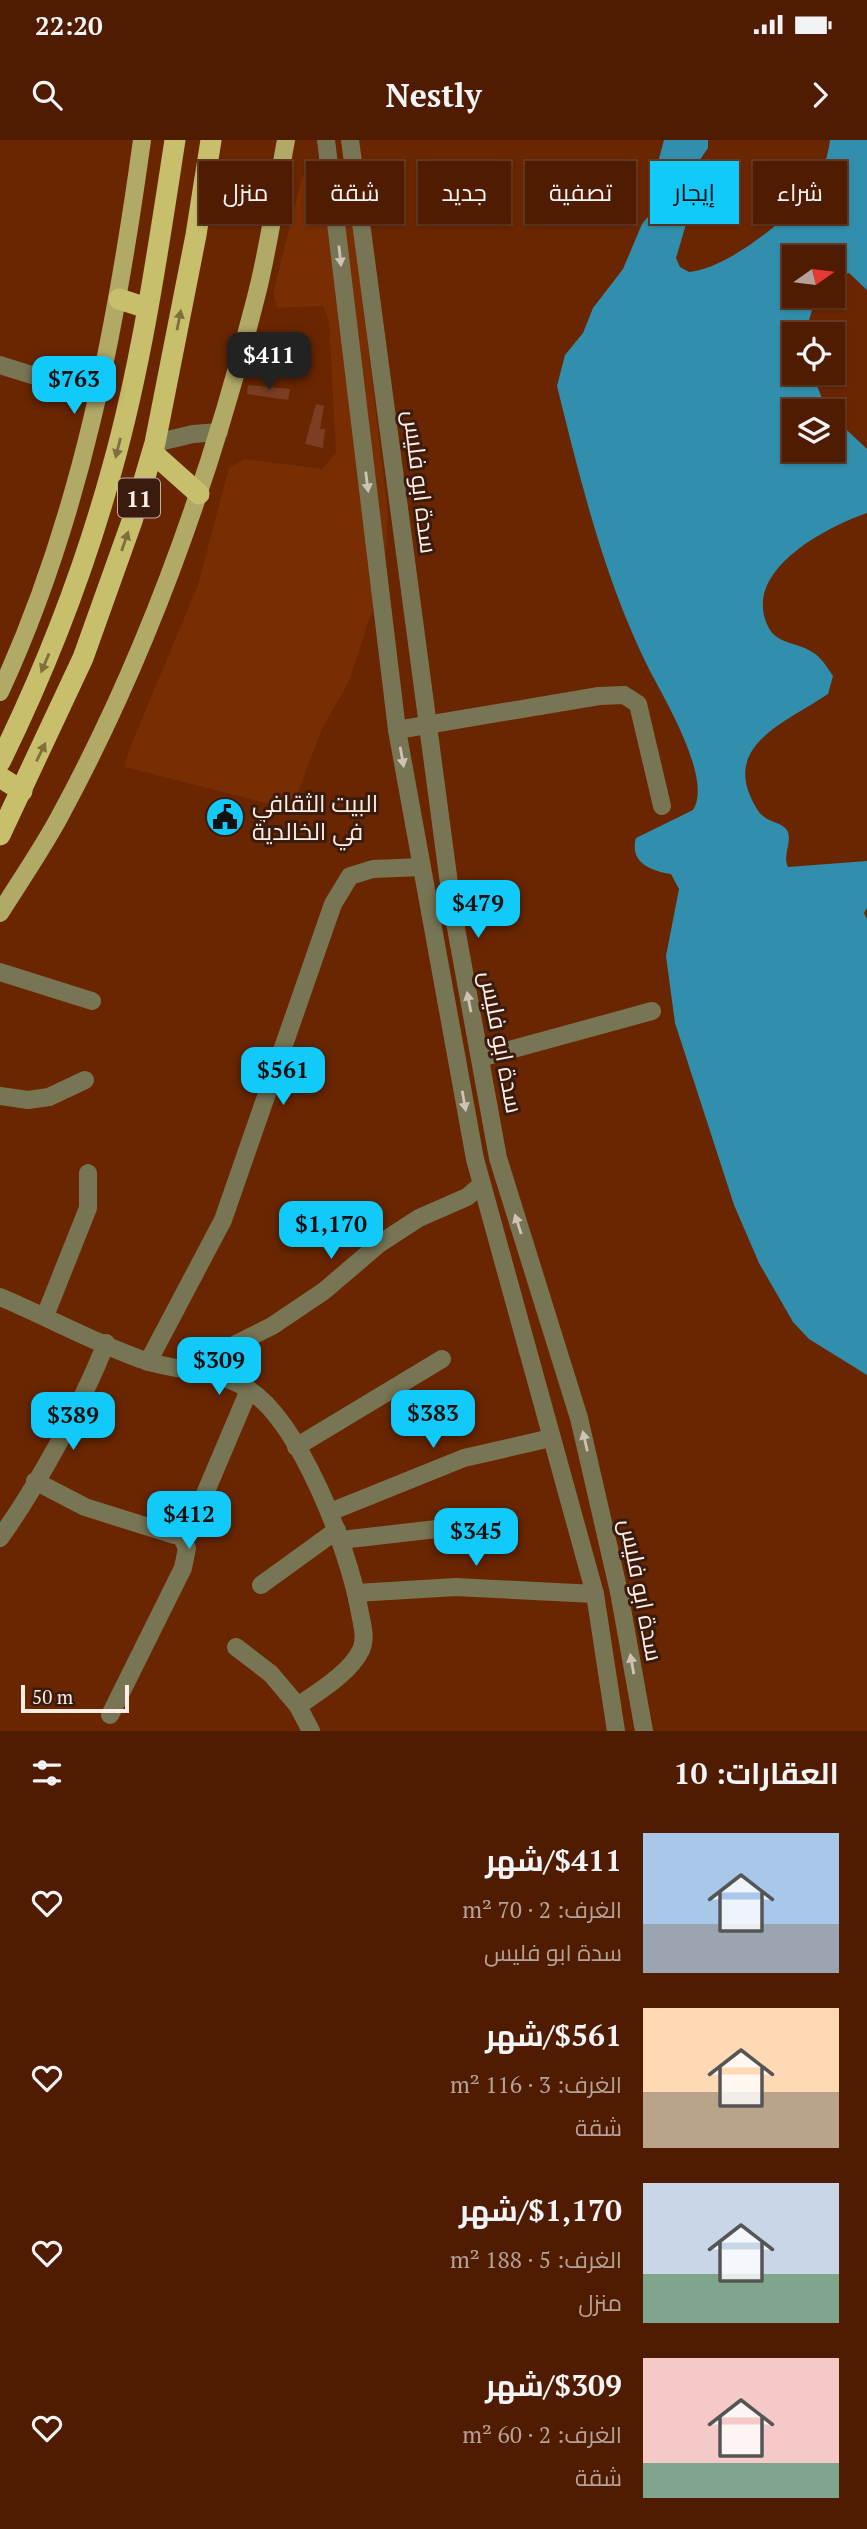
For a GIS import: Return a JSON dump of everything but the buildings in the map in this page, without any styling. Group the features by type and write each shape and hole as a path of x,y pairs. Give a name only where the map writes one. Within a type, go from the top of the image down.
{"highway":[{"name":"11","path":"0,762 62,624 89,547 119,442 147,308 175,140"},
{"name":"11","path":"0,835 83,658 132,521 154,448 197,235 211,140"},
{"path":"119,299 147,308"},
{"path":"154,448 199,494"},
{"path":"0,777 22,791"}],"main road":[{"path":"0,692 61,533 99,396 119,299 142,140"},
{"path":"0,914 60,816 108,720 178,557 219,432 256,299 286,140"}],"street":[{"name":"سدة ابو فليس","path":"326,140 397,730 481,1185 595,1594 616,1731"},
{"name":"سدة ابو فليس","path":"350,140 452,906 480,1058 505,1184 579,1418 619,1592 644,1731"},
{"path":"0,365 99,396"},
{"path":"154,448 193,434 219,432"},
{"path":"397,730 599,696 624,695 638,704 662,806"},
{"path":"148,1362 223,1220 333,904 350,876 373,869 422,867"},
{"path":"0,972 92,1002"},
{"path":"480,1058 652,1011"},
{"path":"0,1096 27,1100 49,1097 85,1080"},
{"path":"45,1316 89,1208 88,1173"},
{"path":"206,1371 236,1344 272,1326 324,1291 379,1244 419,1218 467,1197 481,1185"},
{"path":"0,1297 148,1362 206,1371 249,1390 269,1406 296,1447 330,1512 356,1593 364,1636 360,1650 343,1671 298,1706"},
{"path":"0,1538 22,1508 92,1378 106,1343"},
{"path":"296,1447 442,1359"},
{"path":"35,1481 85,1507 174,1535 180,1534 193,1522 249,1390"},
{"path":"330,1512 464,1458 551,1438"},
{"path":"261,1586 339,1535 489,1523"},
{"path":"110,1715 183,1568 187,1548 180,1534"},
{"path":"356,1593 456,1587 595,1594"},
{"path":"236,1647 271,1674 298,1706 311,1731"}],"shaded area":[{"path":"306,176 306,224 353,224 388,512 385,572 349,681 322,729 295,800 281,807 125,767 128,752 198,585 229,468 244,459 322,469 336,453 329,321 323,306 277,308 273,293 302,177"}],"water":[{"path":"664,140 708,140 708,148 699,161 658,161"},
{"path":"830,140 867,140 867,290 849,273 845,274 845,245 782,245 782,308 813,308 808,322 782,322 782,385 817,385 822,399 782,399 782,462 845,462 845,428 867,449 867,513 830,529 791,555 775,572 765,590 763,609 770,630 784,641 815,654 833,676 828,694 762,739 751,753 746,769 747,787 760,814 787,830 788,867 867,861 867,908 864,913 867,919 867,1375 809,1339 793,1322 759,1263 734,1205 675,1023 666,956 679,889 671,874 650,868 639,860 635,847 636,838 693,810 698,797 697,780 685,740 634,637 607,567 557,386 565,355 583,333 593,308 623,269 642,224 650,214 650,224 686,224 676,258 680,267 689,272 722,261 758,240 776,224 847,224 847,161 825,161"}],"place":[{"name":"البيت الثقافي في الخالدية","path":"225,817"}]}
